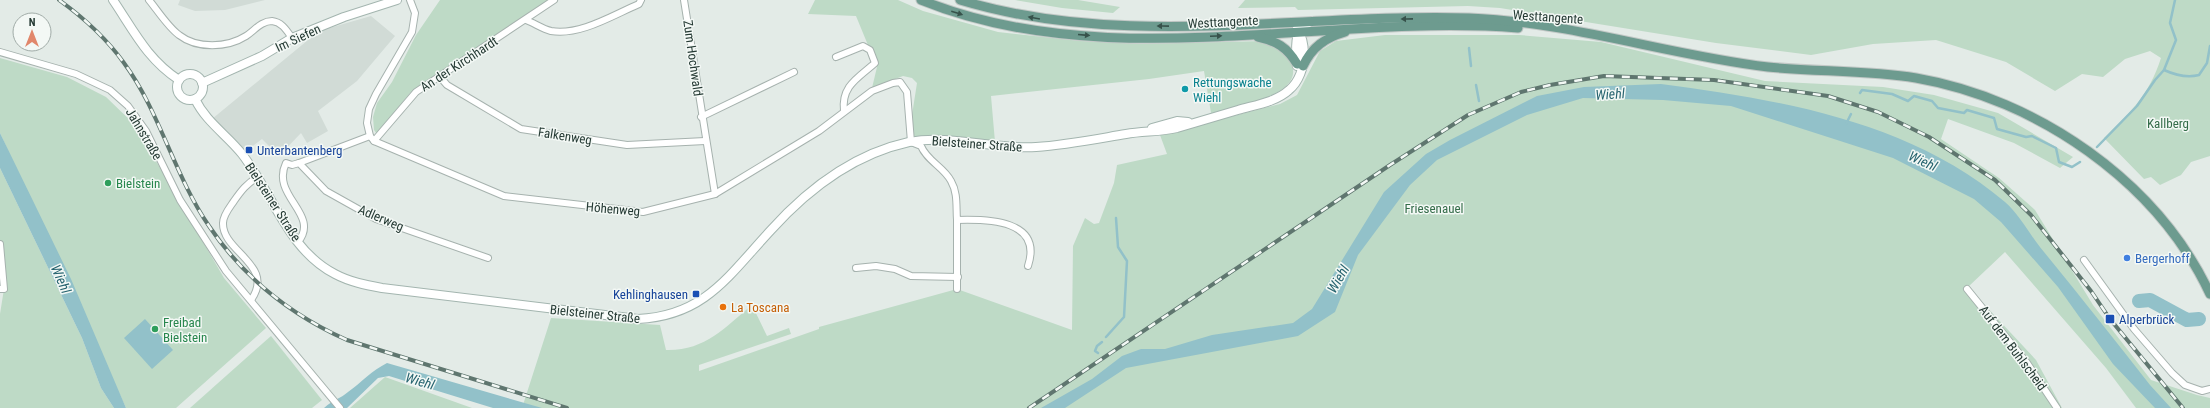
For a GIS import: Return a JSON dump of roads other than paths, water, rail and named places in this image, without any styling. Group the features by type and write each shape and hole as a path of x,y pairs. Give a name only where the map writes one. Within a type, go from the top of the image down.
{"main road":[{"path":"113,0 150,56 162,69 179,80"},
{"name":"Im Siefen","path":"202,83 262,56 292,38 344,17 397,0"},
{"name":"Westtangente","path":"920,0 994,22 1045,32 1154,38 1357,28 1471,26 1591,34"},
{"name":"Westtangente","path":"960,0 1022,16 1088,24 1177,26 1316,20 1477,19 1541,25 1591,34"},
{"path":"1299,31 1306,25 1316,20"},
{"path":"1286,22 1299,31 1303,41 1300,65"},
{"path":"1300,65 1312,50 1320,43 1337,34 1357,28"},
{"path":"1247,34 1269,39 1282,45 1300,65"},
{"path":"1591,34 1748,64 1787,68 1876,73 1919,79 1962,88 2003,103 2064,135 2101,162 2131,188 2177,238 2210,294"},
{"name":"Bielsteiner Straße","path":"195,99 203,115 233,144 258,177 298,242 317,262 334,273 351,281 382,288 638,320 658,318 686,309 707,295 737,268 795,206 826,179 861,158 911,142 940,140 1000,147 1031,148 1060,146 1142,131 1177,121 1193,122 1271,101 1288,91 1297,78 1300,65"},
{"path":"185,75 193,75 202,83 201,93 195,99 188,100 180,96 177,88 179,80 185,75"}],"street":[{"path":"149,0 178,35 195,43 216,45 233,43 262,24 271,21 279,23 284,27 292,38"},
{"path":"298,242 304,235 304,220 285,191 283,173 286,164 292,165 299,163 372,138 367,123 369,109 376,94 412,32 415,13 410,0"},
{"name":"An der Kirchhardt","path":"372,138 416,92 554,0"},
{"path":"526,20 550,31 569,31 580,29 639,4 641,0"},
{"name":"Zum Hochwald","path":"684,0 701,117 715,194"},
{"path":"836,57 863,46 870,50 875,63 845,90 843,100 844,111"},
{"name":"Jahnstraße","path":"0,52 76,74 110,90 128,106 146,131 180,200 226,272 340,408"},
{"name":"Zum Hochwald","path":"701,117 794,72"},
{"name":"Falkenweg","path":"440,77 447,85 521,129 627,145 705,141"},
{"name":"Höhenweg","path":"372,138 504,196 643,212 715,194 819,131 872,91 893,83 900,82 907,92 911,142"},
{"path":"911,142 921,146 925,155 951,180 956,193 957,289"},
{"name":"Adlerweg","path":"299,163 326,191 376,219 488,258"},
{"path":"251,300 256,292 258,284 256,272 244,259 224,231 222,222 246,184 258,177"},
{"path":"957,220 984,220 1022,230 1029,238 1031,246 1028,266"},
{"path":"0,244 4,289 0,289"},
{"path":"2084,260 2134,329 2172,373 2185,385 2202,391 2210,389"},
{"path":"856,268 876,266 895,269 911,276 958,277"},
{"name":"Auf dem Buhlscheid","path":"1967,289 2023,357 2058,408"}],"water":[{"name":"Wiehl","path":"1661,84 1752,98 1797,107 1842,119 1886,133 1928,152 1968,174 2010,207 2039,246 2150,385 2171,408 2155,408 2113,364 2058,287 2001,222 1974,199 1893,158 1731,106 1663,100 1583,98 1527,115 1437,160 1410,185 1358,255 1335,312 1298,336 1126,368 1065,408 1041,408 1092,379 1122,356 1141,349 1165,349 1212,335 1293,323 1312,309 1384,192 1426,154 1450,140 1537,96 1584,87"},
{"name":"Wiehl","path":"0,133 71,279 126,408 114,408 101,388 82,338 0,168"},
{"path":"145,319 173,350 152,369 124,338"},
{"name":"Wiehl","path":"387,363 542,408 493,408 389,376 378,378 347,408 324,408"}],"waterway":[{"path":"2097,147 2137,106 2155,80 2164,70 2176,40 2170,23 2175,0"},
{"path":"2164,70 2181,76 2199,75 2207,63 2210,46"},
{"path":"1469,48 1471,66"},
{"path":"1476,85 1479,101"},
{"path":"1860,93 1862,90 1892,94 1908,101 1914,96 1932,101 1938,108 1964,113 1967,110 1994,118 1997,129 2026,137 2032,136 2056,148 2059,162 2072,167 2080,162"},
{"path":"1846,124 1851,114"},
{"path":"1106,337 1124,317 1127,261 1118,247 1116,218"},
{"path":"2139,301 2150,300 2187,320 2199,319"},
{"path":"1098,353 1095,351 1097,346 1102,342"}],"railway":[{"path":"59,0 94,29 110,45 124,63 148,102 186,186 209,226 222,245 237,262 270,293 307,319 347,340 567,408"},
{"path":"1029,408 1390,165 1468,115 1521,92 1550,85 1604,76 1714,80 1828,96 1878,112 1929,137 1995,180 2031,215 2091,291 2110,319 2183,408"}],"place":[{"name":"Rettungswache Wiehl","path":"1185,89"},
{"name":"Unterbantenberg","path":"249,150"},
{"name":"Bielstein","path":"108,183"},
{"name":"Bergerhoff","path":"2127,258"},
{"name":"Kehlinghausen","path":"696,294"},
{"name":"La Toscana","path":"723,307"},
{"name":"Alperbrück","path":"2110,319"},
{"name":"Freibad Bielstein","path":"155,329"}],"park label":[{"name":"Kallberg","path":"2168,123"},
{"name":"Friesenauel","path":"1434,208"}]}
